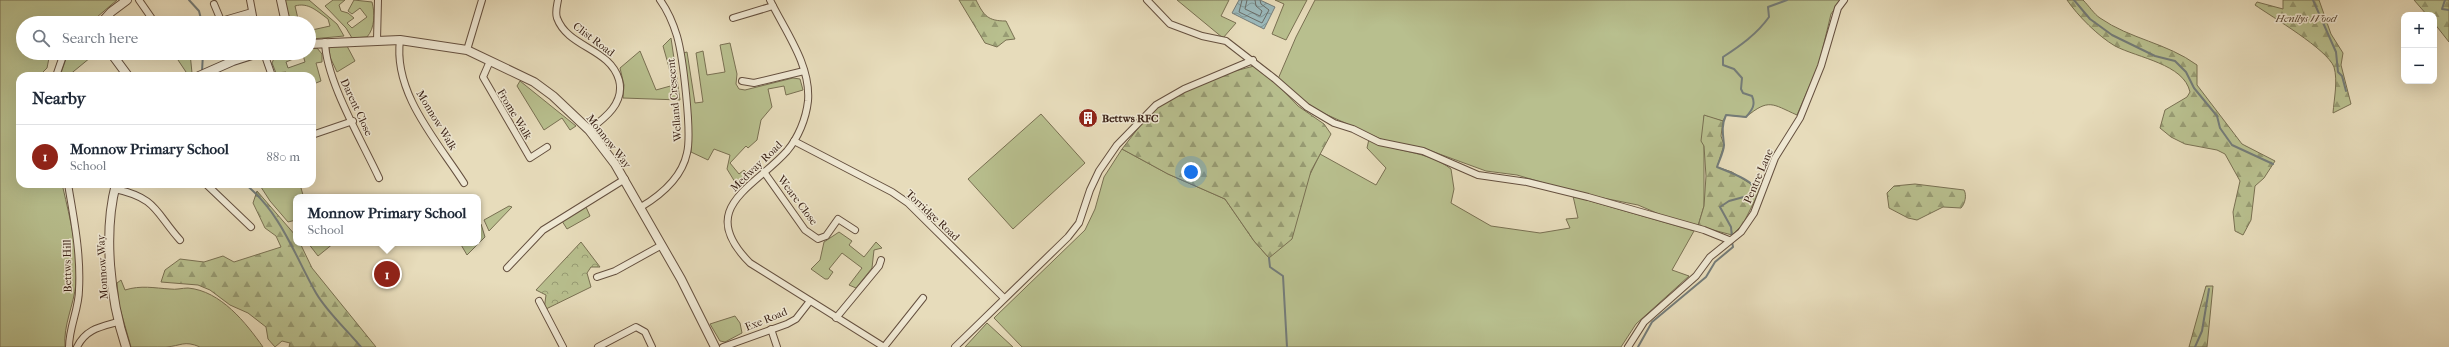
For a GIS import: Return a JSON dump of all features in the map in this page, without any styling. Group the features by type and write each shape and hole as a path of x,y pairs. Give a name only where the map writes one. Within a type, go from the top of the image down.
{"street":[{"path":"108,16 127,0"},
{"path":"139,0 150,16"},
{"path":"250,0 253,16"},
{"path":"281,0 284,16"},
{"path":"377,40 378,0"},
{"path":"467,50 482,0"},
{"name":"Clist Road","path":"558,0 557,18 564,29 610,62 617,74 620,85 618,100 612,112 589,130"},
{"name":"Welland Crescent","path":"641,207 669,186 680,171 687,154 689,135 679,46 673,22 660,0"},
{"path":"1147,0 1170,24 1202,36 1226,41 1253,60 1307,107 1334,123 1353,129 1379,142 1423,151 1444,158 1457,167 1478,175 1527,182 1588,197 1704,230 1729,240"},
{"name":"Pentre Lane","path":"1628,347 1644,322 1696,276 1710,257 1729,240 1741,232 1754,213 1775,158 1800,118 1821,66 1838,8 1844,0"},
{"path":"733,18 772,3"},
{"name":"Medway Road","path":"772,3 804,71 808,102 804,120 794,141 780,158 734,200 728,222 731,238 739,253 750,263 884,347"},
{"path":"214,4 219,16"},
{"path":"240,16 252,12"},
{"name":"Monnow Way","path":"316,43 400,40 467,50 534,82 564,105 589,130 625,179 695,305 715,347"},
{"name":"Monnow Walk","path":"400,40 400,68 413,104 464,183"},
{"name":"Darent Close","path":"325,42 328,64 338,91 379,178"},
{"path":"57,72 62,60"},
{"path":"117,60 125,72"},
{"path":"207,72 227,60"},
{"path":"266,60 271,72"},
{"path":"954,347 1047,258 1079,222 1090,190 1099,171 1117,145 1156,105 1184,89 1253,60"},
{"name":"Frome Walk","path":"490,61 483,78 530,158 547,147"},
{"path":"742,81 754,83 804,71"},
{"path":"316,134 353,121"},
{"name":"Torridge Road","path":"794,141 892,192 908,203 1004,298"},
{"name":"Weare Close","path":"764,172 805,230 818,239 826,236 838,219 855,230"},
{"path":"507,268 543,230 625,179"},
{"name":"Bettws Hill","path":"69,188 79,249 79,292 69,337 69,347"},
{"name":"Monnow Way","path":"116,188 111,220 113,296 118,322 126,347"},
{"path":"118,188 148,201 156,208 180,240"},
{"path":"210,188 251,227"},
{"path":"597,276 615,271 662,245"},
{"path":"836,318 879,266 881,260"},
{"path":"884,347 923,298"},
{"path":"539,301 563,347"},
{"name":"Exe Road","path":"723,347 771,330 796,318 810,301"},
{"path":"77,347 82,336 91,330 118,322"},
{"path":"598,347 636,326 645,332 652,347"},
{"path":"771,330 777,347"}],"green space":[{"path":"0,0 117,0 98,16 16,16 16,60 49,60 47,68 43,72 16,72 16,188 63,188 75,247 77,271 75,291 67,323 65,347 0,347"},
{"path":"285,0 309,0 337,24 344,36 316,39 316,29 330,26 328,19 308,6 295,6 297,16 288,16"},
{"path":"333,0 345,0 339,5 341,11 348,13 354,18 347,23 352,28 367,17 360,8 352,14 348,11 354,0 372,2 374,20 372,29 367,37 352,38 346,28 325,6"},
{"path":"959,0 976,0 984,14 991,19 1006,21 1015,39 1006,40 997,47 985,43"},
{"path":"1177,0 1229,0 1221,16 1236,23 1223,38"},
{"path":"1275,0 1307,0 1286,40 1272,34 1284,4"},
{"path":"1315,0 1841,0 1831,14 1819,64 1797,115 1776,106 1766,105 1760,107 1746,117 1726,115 1723,121 1704,116 1704,206 1698,226 1666,217 1638,205 1578,193 1517,175 1486,171 1423,148 1383,140 1323,113 1294,95 1278,79 1296,37"},
{"path":"2067,0 2083,0 2098,16 2112,25 2173,51 2197,65 2197,85 2242,144 2275,161 2264,178 2255,186 2251,220 2243,235 2235,231 2233,212 2240,181 2225,154 2217,150 2185,144 2171,137 2160,128 2165,110 2187,97 2190,92 2186,82 2170,68 2115,46 2109,42 2077,13"},
{"name":"Henllys Wood","path":"2283,0 2319,0 2331,34 2343,53 2341,65 2351,104 2333,113 2336,78 2334,67 2329,60 2321,51 2286,25 2255,5 2257,2 2283,9"},
{"path":"2414,0 2449,0 2449,42 2437,27 2437,12 2424,12"},
{"path":"671,38 680,100 623,98 624,85 620,68 640,51 656,90 674,85 663,46"},
{"path":"730,43 737,74 736,84 739,89 745,90 793,78 800,79 803,90 786,95 784,86 768,89 772,107 761,120 757,140 748,148 746,146 730,163 739,174 744,170 751,177 738,187 727,169 730,155 714,149 708,160 691,152 691,118 683,53 687,52 695,103 703,102 696,53 703,51 707,75 725,72 720,45"},
{"path":"339,44 347,46 355,61 337,72 330,57 329,48"},
{"path":"317,48 322,54 322,62 316,63 321,81 316,83 316,72 276,72 272,63 273,60 291,60 286,62 288,68 305,62 304,60 316,60"},
{"path":"66,60 87,60 73,72 61,72"},
{"path":"178,60 191,60 192,72 186,72"},
{"path":"1254,66 1275,82 1298,106 1324,124 1331,134 1311,171 1292,239 1269,258 1254,241 1225,199 1168,174 1122,149 1156,105 1216,76"},
{"path":"520,81 576,126 570,130 562,118 544,130 517,86"},
{"path":"1041,114 1085,163 1013,229 968,179"},
{"path":"1704,115 1723,121 1721,136 1724,145 1717,167 1732,172 1760,190 1743,224 1732,235 1698,226 1704,206 1706,176 1704,146 1701,141"},
{"path":"1369,139 1379,144 1432,158 1451,169 1454,189 1451,203 1491,226 1540,233 1570,228 1566,219 1578,218 1573,196 1694,231 1672,270 1689,276 1636,324 1621,347 1022,347 994,318 1085,230 1095,209 1104,177 1122,149 1168,174 1225,199 1254,241 1269,258 1320,154 1376,185 1386,168 1367,148"},
{"path":"1915,184 1964,190 1964,202 1961,208 1943,207 1917,220 1908,218 1889,208 1887,193 1894,186"},
{"path":"262,188 301,188 303,194 293,194 293,221 288,222 270,201"},
{"path":"257,191 293,233 293,246 301,246 312,268 376,347 289,347 290,343 282,341 275,347 268,339 266,327 248,313 230,305 210,290 198,285 161,282 165,270 180,259 204,262 223,256 234,262 281,247 276,236 265,228 253,203"},
{"path":"509,206 512,207 489,231 484,220"},
{"path":"586,207 590,216 567,229 562,221"},
{"path":"481,224 485,237 481,241"},
{"path":"839,232 852,241 849,245 864,257 876,242 882,248 874,250 872,268 856,288 849,285 862,268 842,253 829,269 833,272 828,279 825,279 811,269 820,260 824,242"},
{"path":"581,242 600,267 591,267 587,273 591,287 544,310 546,295 536,290"},
{"path":"310,246 330,246 318,256"},
{"path":"462,246 476,246 467,255"},
{"path":"121,280 125,290 142,287 172,289 188,288 200,290 211,295 232,310 249,328 263,347 200,347 186,344 166,347 131,347 119,305 117,283"},
{"path":"2206,286 2213,286 2207,347 2189,347"},
{"path":"735,316 740,323 742,333 725,342 720,341 710,324"},
{"path":"987,323 1013,347 965,347"}],"water":[{"path":"1239,0 1260,0 1275,7 1264,29 1232,13"}],"waterway":[{"path":"189,0 199,11 200,16"},
{"path":"1732,237 1731,227 1720,207 1729,201 1751,195 1752,185 1746,180 1717,167 1724,147 1723,123 1726,115 1746,117 1752,110 1754,102 1752,96 1743,93 1741,89 1742,78 1734,69 1723,65 1723,57 1742,44 1759,29 1769,17 1768,7 1787,0"},
{"path":"2074,0 2090,19 2112,35 2155,56 2175,61 2186,72 2194,88 2217,116 2220,128 2232,145 2273,164"},
{"path":"2313,0 2336,52 2338,72 2342,76 2346,91"},
{"path":"2445,0 2442,9 2449,10"},
{"path":"202,72 203,60"},
{"path":"249,188 268,208 286,235 316,293 331,314 361,347"},
{"path":"1638,347 1652,322 1706,277 1715,262 1733,247 1732,242"},
{"path":"1269,258 1270,267 1283,276 1287,347"},
{"path":"2195,347 2202,331 2209,289"}],"place":[{"name":"Bettws RFC","path":"1088,118"},
{"name":"Monnow Primary School","path":"387,274"}]}
